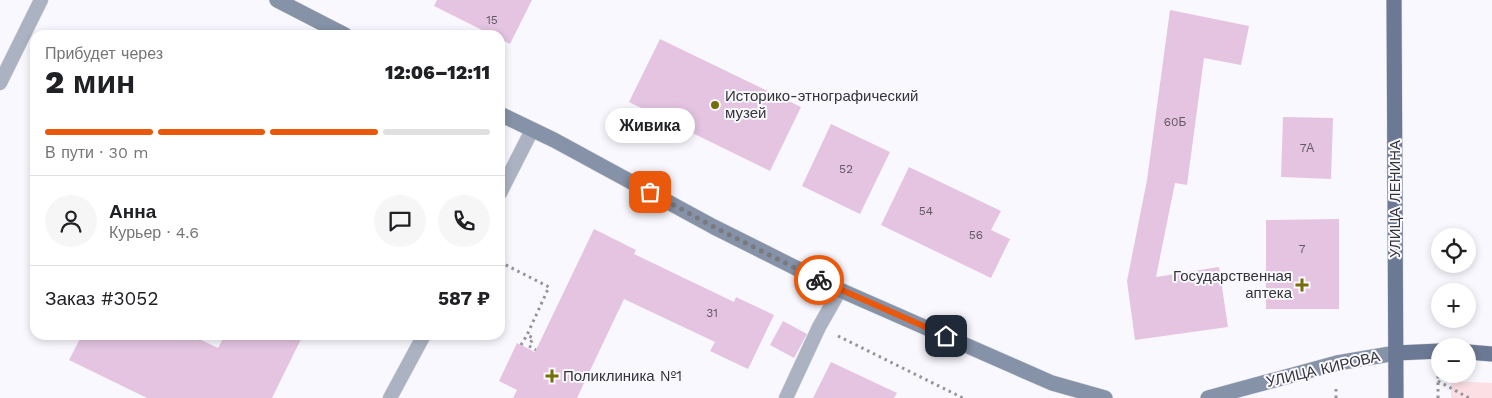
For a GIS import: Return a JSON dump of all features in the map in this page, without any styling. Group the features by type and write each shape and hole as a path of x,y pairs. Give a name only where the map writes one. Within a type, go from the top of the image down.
{"main road":[{"name":"УЛИЦА ЛЕНИНА","path":"1394,0 1396,398"},
{"name":"УЛИЦА КИРОВА","path":"1396,353 1431,351"},
{"path":"1476,353 1492,354"}],"street":[{"path":"277,0 336,30"},
{"path":"505,116 714,227 840,290 1052,383 1105,398"},
{"name":"УЛИЦА КИРОВА","path":"1208,398 1337,363 1396,353"}],"lane":[{"path":"0,83 41,0"},
{"path":"505,183 532,130"},
{"path":"786,398 819,327 840,290"},
{"path":"390,398 421,340"}],"path":[{"path":"505,265 549,287 522,345"},
{"path":"819,327 963,398"},
{"path":"527,335 533,338 529,346 536,350"},
{"path":"1442,383 1469,398"}],"shaded area":[{"path":"1451,383 1492,383 1492,398 1451,398"}],"building":[{"path":"437,0 532,0 510,44 505,42 505,30 482,30 434,6"},
{"path":"1170,10 1249,26 1241,65 1204,58 1187,185 1175,183 1156,277 1219,267 1228,327 1135,340 1127,281 1147,180"},
{"path":"660,39 801,107 770,171 629,102"},
{"path":"1283,117 1333,118 1331,179 1281,177"},
{"path":"831,124 890,152 860,214 802,186"},
{"path":"909,167 1001,211 991,230 1010,239 991,278 881,225"},
{"path":"1339,219 1339,309 1266,309 1266,220"},
{"path":"594,229 636,250 634,254 734,302 736,297 774,315 748,369 710,351 715,342 624,299 577,398 513,398 517,390 499,381 517,343 535,352"},
{"path":"783,321 807,334 794,358 770,345"},
{"path":"79,340 201,340 218,348 222,340 301,340 272,398 147,398 69,360"},
{"path":"831,362 897,393 894,398 813,398"}],"way so far":[{"path":"650,192 819,280"}],"place":[{"name":"Историко-этнографический музей","path":"715,105"},
{"name":"Живика","path":"650,192"},
{"name":"Государственная аптека","path":"1302,285"},
{"name":"Поликлиника №1","path":"552,376"}],"route":[{"path":"819,280 946,336"}]}
